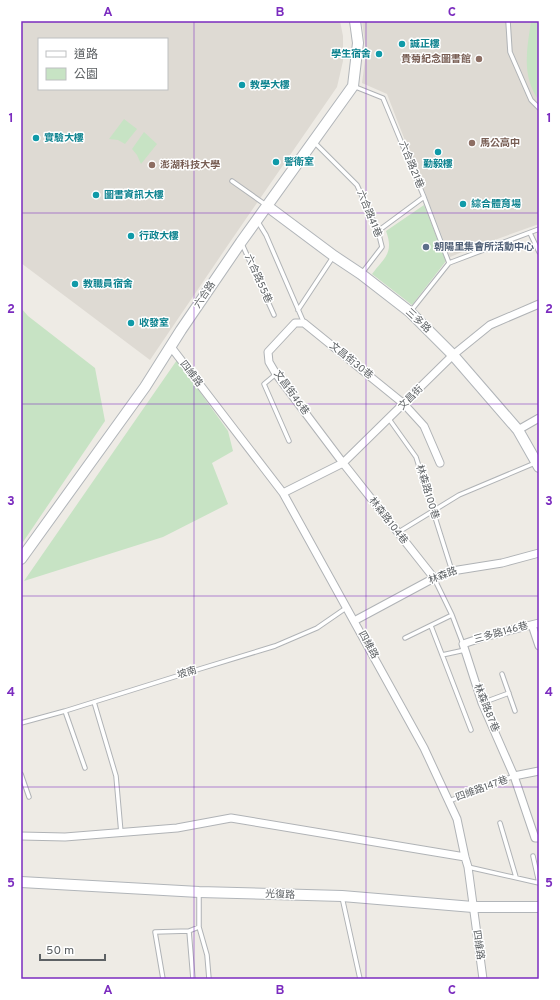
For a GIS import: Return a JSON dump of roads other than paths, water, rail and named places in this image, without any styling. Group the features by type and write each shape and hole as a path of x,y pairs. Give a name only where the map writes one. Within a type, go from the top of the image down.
{"street":[{"name":"六合路","path":"21,559 145,387 181,330 241,242 353,86 358,43 355,21"},
{"name":"三多路","path":"267,206 334,256 362,274 410,312 453,355 518,430 538,465"},
{"name":"文昌街","path":"283,493 343,463 453,355 490,325 539,304"},
{"name":"文昌街46巷","path":"304,323 295,323 268,352 269,362 276,374 343,463"},
{"name":"文昌街30巷","path":"304,323 404,404 424,426 440,463"},
{"name":"四維路","path":"171,347 283,493 424,748 457,819 464,857 468,867 483,979"},
{"path":"518,430 539,418"},
{"name":"林森路104巷","path":"343,463 434,578"},
{"name":"林森路","path":"354,621 434,578 452,571 502,563 539,553"},
{"path":"536,624 539,646"},
{"name":"三多路146巷","path":"464,647 484,637 536,624"},
{"name":"林森路87巷","path":"464,647 482,703 514,776 537,838"},
{"path":"514,776 539,771"},
{"path":"21,836 65,837 121,833 177,828 232,818 464,857"},
{"name":"光復路","path":"21,882 199,892 342,896 473,907 539,907"}],"lane":[{"path":"508,21 510,52 531,100 539,108"},
{"name":"六合路21巷","path":"353,86 383,98 424,197 449,263"},
{"name":"六合路41巷","path":"314,142 357,185 378,231 382,247 362,274"},
{"path":"232,181 267,206"},
{"path":"378,231 424,197"},
{"path":"257,221 266,235 304,323"},
{"path":"410,312 449,263 539,229"},
{"path":"530,233 539,252"},
{"name":"六合路55巷","path":"241,242 274,315"},
{"path":"298,310 334,256"},
{"path":"276,374 264,384 289,441"},
{"name":"林森路100巷","path":"389,419 416,457 452,571"},
{"path":"397,533 459,494 538,465"},
{"name":"林森路87巷","path":"434,578 452,615 464,647"},
{"name":"坡南","path":"21,723 65,711 275,646 317,628 346,608"},
{"path":"405,638 452,615"},
{"path":"431,626 471,730"},
{"path":"442,655 464,647"},
{"path":"502,674 515,711"},
{"path":"482,703 509,693"},
{"path":"94,702 116,776 121,833"},
{"path":"65,711 85,768"},
{"path":"21,774 29,797"},
{"name":"四維路147巷","path":"449,801 514,776"},
{"path":"500,823 516,877"},
{"path":"468,867 539,883 533,856"},
{"path":"199,892 199,927 207,955 209,979"},
{"path":"342,896 360,979"},
{"path":"163,979 155,932 189,931 199,927"},
{"path":"189,931 192,979"}],"place":[{"name":"誠正樓","path":"402,44"},
{"name":"學生宿舍","path":"379,54"},
{"name":"貴菊紀念圖書館","path":"479,59"},
{"name":"教學大樓","path":"242,85"},
{"name":"實驗大樓","path":"36,138"},
{"name":"馬公高中","path":"472,143"},
{"name":"勤毅樓","path":"438,152"},
{"name":"警衛室","path":"276,162"},
{"name":"澎湖科技大學","path":"152,165"},
{"name":"圖書資訊大樓","path":"96,195"},
{"name":"綜合體育場","path":"463,204"},
{"name":"行政大樓","path":"131,236"},
{"name":"朝陽里集會所活動中心","path":"426,247"},
{"name":"教職員宿舍","path":"75,284"},
{"name":"收發室","path":"131,323"}]}
